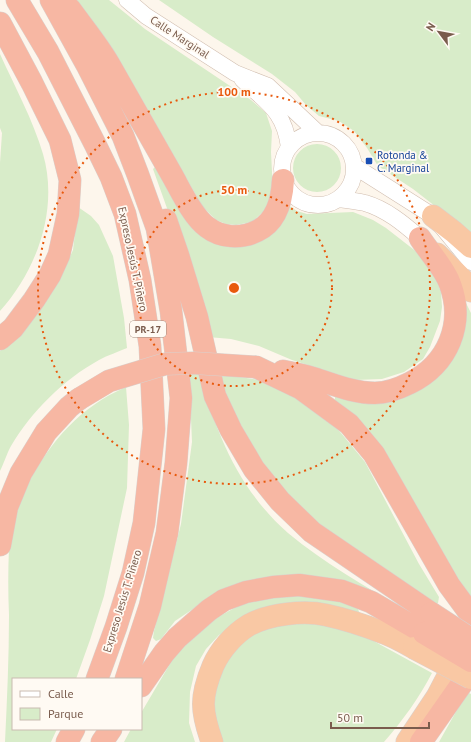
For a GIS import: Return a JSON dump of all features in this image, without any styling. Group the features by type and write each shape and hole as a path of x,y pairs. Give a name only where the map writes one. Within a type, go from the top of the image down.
{"highway":[{"name":"Expreso Jesús T. Piñero","path":"16,0 48,52 111,176 125,214 140,280 150,346 154,429 144,522 133,573 116,627 96,678"},
{"name":"PR-17","path":"51,0 88,67 122,136 157,228 171,311 180,398 176,464 167,533 150,606 126,678"},
{"path":"64,0 108,61 187,202 206,227 222,235 231,236 248,235 257,231 275,214 281,198 283,180"},
{"path":"0,23 60,140 70,180 68,214 59,255 50,275 34,300 13,328 0,339"},
{"path":"0,323 9,317 33,287 52,251 60,217 59,168 32,83"},
{"path":"122,136 161,206 197,318 215,396 231,430 254,469 280,501 312,532 423,631 468,676 421,742"},
{"path":"433,216 471,247"},
{"path":"420,238 444,260 471,291"},
{"path":"0,545 7,507 21,473 46,432 69,407 79,399 109,381 165,364 193,363 256,367 282,371 348,389 376,393 390,392 425,374 442,357 448,345 456,321 456,310 450,284 444,271 420,238"},
{"path":"256,367 300,388 349,424 374,454 449,585 471,615"},
{"path":"142,685 177,638 209,610 224,600 272,587 299,585 342,591 371,602 423,631 471,661"},
{"path":"212,742 205,720 204,697 208,679 217,658 232,639 249,625 275,616 300,613 325,614 385,633 423,631 471,639"},
{"path":"408,742 437,696 471,632"},
{"path":"67,742 73,730"},
{"path":"98,742 104,730"},
{"path":"102,742 110,730"}],"street":[{"name":"Calle Marginal","path":"127,0 157,23 235,73 269,103 284,125 289,147"},
{"name":"Calle Marginal","path":"235,73 268,86 318,133"},
{"path":"318,133 334,137 343,144 349,152 354,166 354,176 349,188 338,199 322,205 307,203 294,196 283,180 281,169 283,157 289,147 303,136 318,133"},
{"path":"354,166 433,216 471,262"},
{"path":"338,199 365,203 381,210 420,238"},
{"path":"431,742 468,676"}],"green space":[{"path":"76,0 109,0 145,29 251,100 266,113 272,131 271,152 273,192 267,208 252,222 236,225 226,224 216,220 203,207 127,78"},
{"path":"159,0 471,0 471,234 413,189 378,166 354,131 339,121 319,116 306,105 295,92 272,74 213,37"},
{"path":"0,54 39,141 47,175 48,196 46,217 34,258 25,277 0,311 0,163 2,133 0,128"},
{"path":"317,144 326,146 334,151 339,159 341,168 339,177 334,185 326,190 317,192 308,190 300,185 295,177 293,168 295,159 300,151 308,146"},
{"path":"156,166 229,243 288,205 297,211 307,214 353,212 373,220 386,228 422,256 436,278 441,292 442,307 440,321 430,347 423,359 404,372 382,379 355,380 292,360 259,346 231,339 208,337 188,267 153,169"},
{"path":"78,207 91,216 99,225 113,256 124,318 127,348 102,358 86,368 49,397 19,433 0,471 0,351 39,312 60,278 73,250"},
{"path":"463,301 466,303 471,313 471,597 335,402 335,397 423,380"},
{"path":"201,372 213,417 232,460 256,499 271,517 288,533 316,554 345,574 405,610 360,591 202,603 175,621 161,639 156,641 153,638 181,524 192,442 189,373"},
{"path":"214,373 260,380 280,388 326,417 365,462 419,564 439,597 438,603 433,603 299,511 257,464"},
{"path":"126,387 129,425 127,488 104,596 76,678 12,678 12,730 57,730 51,742 5,742 9,647 9,530 13,515 37,467 57,439 81,415 110,395"},
{"path":"270,595 332,597 358,609 359,612 255,614 219,635 206,649 196,666 190,692 189,723 195,742 124,742 130,730 142,730 142,711 174,657 193,635 216,618 240,605"},
{"path":"298,621 330,625 370,639 432,673 410,709 384,742 219,742 212,700 217,673 234,647 256,629"},
{"path":"467,692 471,694 471,742 439,742"}],"place":[{"name":"Rotonda & C. Marginal","path":"369,161"}]}
